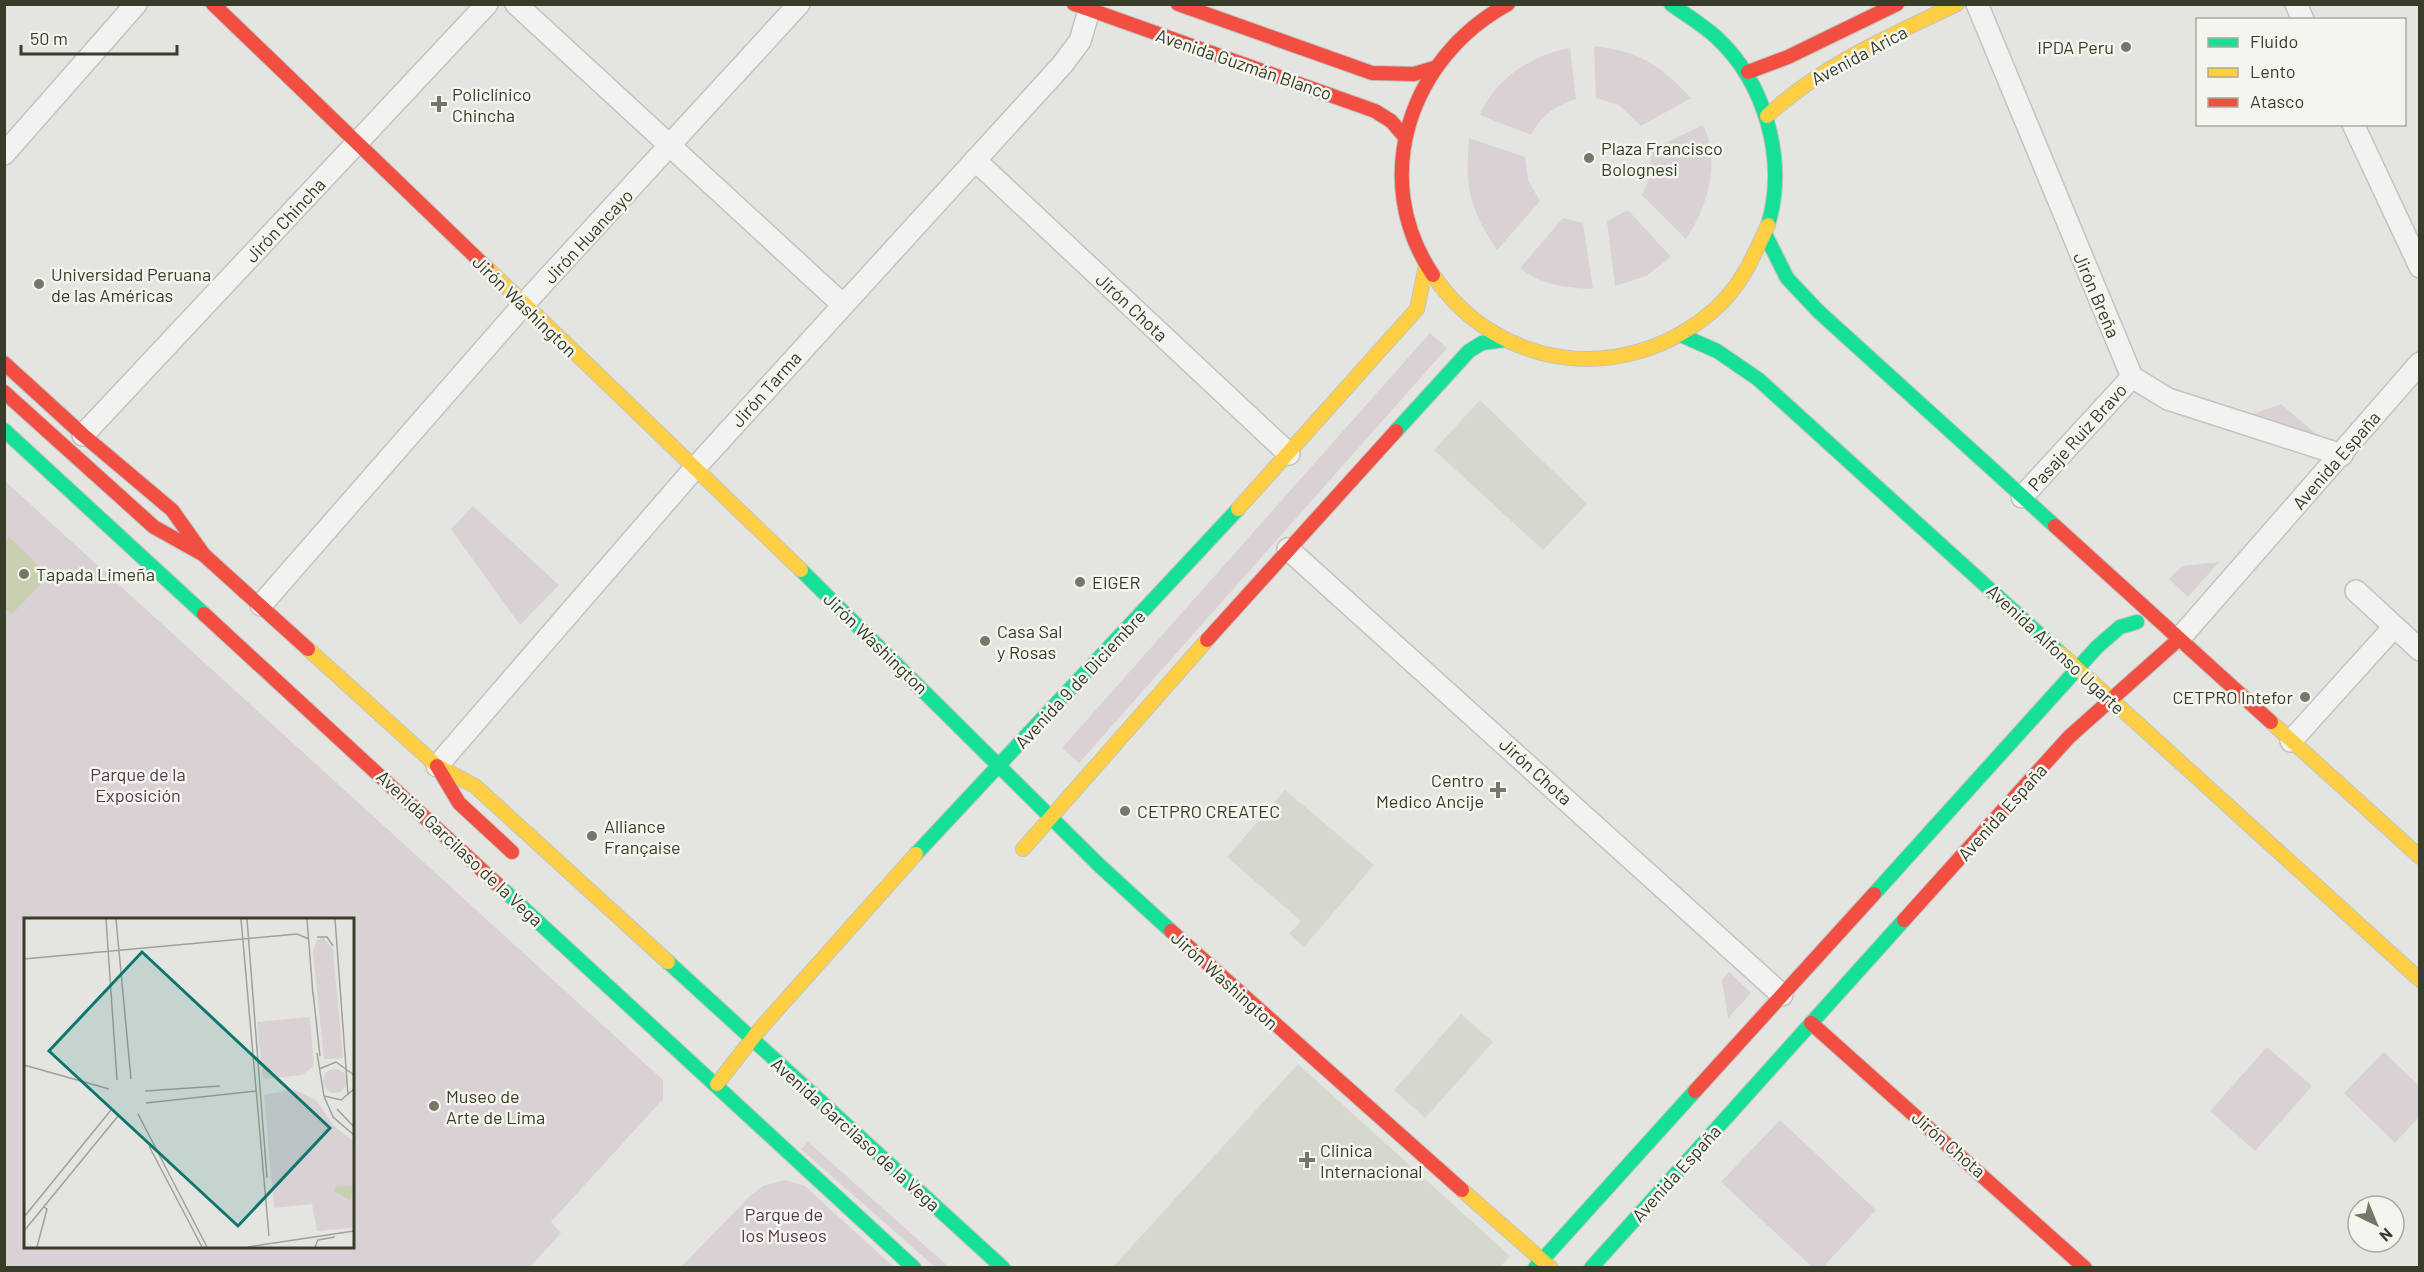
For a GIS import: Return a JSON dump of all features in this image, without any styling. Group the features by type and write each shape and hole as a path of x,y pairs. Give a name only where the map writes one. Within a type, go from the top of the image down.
{"main road":[{"name":"Jirón Washington","path":"213,4 1000,764 1100,866 1288,1038 1544,1265"},
{"name":"Avenida Guzmán Blanco","path":"1178,4 1372,73 1414,74 1434,68"},
{"path":"1508,4 1476,24 1454,44 1434,68 1413,110 1405,137 1402,163 1407,216 1426,266 1460,309 1505,340 1538,353 1582,360 1633,354 1681,335 1706,318 1740,282 1753,262 1765,234 1773,205 1776,175 1774,145 1767,116 1748,72 1712,31 1671,4"},
{"name":"Avenida Arica","path":"1748,72 1788,57 1897,4"},
{"name":"Avenida Arica","path":"1767,116 1783,99 1823,71 1957,4"},
{"name":"Avenida Guzmán Blanco","path":"1085,6 1376,111 1391,121 1405,137"},
{"path":"1765,234 1787,278 1803,297 2290,741 2416,847"},
{"name":"Avenida 9 de Diciembre","path":"717,1084 741,1061 752,1041 913,857 1289,454 1417,309 1426,266"},
{"name":"Avenida Alfonso Ugarte","path":"1681,335 1717,351 1758,379 2420,980"},
{"path":"1023,849 1288,549 1469,351 1482,343 1505,340"},
{"name":"Avenida Garcilaso de la Vega","path":"4,363 82,435 172,510 204,555"},
{"name":"Avenida Garcilaso de la Vega","path":"4,392 154,526 204,555 437,766 475,786 1003,1268"},
{"name":"Avenida Garcilaso de la Vega","path":"4,430 717,1084 914,1268"},
{"path":"1544,1265 1782,995 2078,668 2110,634 2136,622"},
{"name":"Avenida España","path":"1591,1268 2069,737 2179,639"},
{"name":"Avenida Garcilaso de la Vega","path":"437,766 459,803 520,858"},
{"name":"Jirón Chota","path":"1811,1023 2085,1268"},
{"path":"725,1046 741,1061"}],"street":[{"path":"4,154 135,4"},
{"name":"Jirón Chincha","path":"82,435 487,4"},
{"path":"516,4 842,304"},
{"name":"Jirón Huancayo","path":"261,605 525,304 671,147 799,4"},
{"name":"Jirón Breña","path":"1977,4 2132,376"},
{"path":"2296,4 2302,18"},
{"name":"Jirón Tarma","path":"437,766 694,469 1062,64 1080,41 1085,6"},
{"path":"2354,126 2420,267"},
{"name":"Jirón Chota","path":"975,160 1289,454"},
{"name":"Avenida España","path":"2179,639 2420,363"},
{"path":"2132,376 2168,399 2342,455"},
{"name":"Pasaje Ruiz Bravo","path":"2022,497 2132,376"},
{"name":"Jirón Chota","path":"1288,549 1782,995"},
{"path":"2356,591 2420,650"},
{"path":"2290,741 2394,627"}],"shaded area":[{"path":"1480,400 1587,504 1543,550 1434,450"},
{"path":"9,537 49,576 12,614 4,608 5,542"},
{"path":"1285,790 1374,865 1304,947 1289,934 1301,921 1227,857"},
{"path":"1461,1014 1493,1042 1425,1118 1394,1090"},
{"name":"Clinica Internacional","path":"1298,1064 1510,1256 1499,1268 1112,1268"}],"green space":[{"path":"1594,46 1625,52 1648,61 1669,76 1691,98 1641,126 1619,105 1596,98"},
{"path":"1570,48 1576,99 1549,112 1531,135 1480,115 1495,90 1516,70 1542,56"},
{"path":"1703,125 1711,154 1709,184 1706,198 1686,239 1642,195 1650,176 1651,150"},
{"path":"1469,138 1525,157 1528,180 1540,201 1497,250 1480,222 1471,197 1468,171"},
{"path":"1628,210 1671,257 1646,276 1615,286 1607,221"},
{"path":"1563,218 1583,223 1593,289 1545,282 1520,268"},
{"path":"1430,333 1447,348 1079,763 1062,748"},
{"path":"2281,404 2323,440 2242,418"},
{"name":"Parque de la Exposición","path":"5,481 663,1080 663,1099 551,1222 561,1233 530,1267 5,1267"},
{"path":"473,506 559,585 520,625 451,529"},
{"path":"2219,562 2188,597 2169,579 2182,566"},
{"path":"1729,972 1751,993 1728,1018 1722,980"},
{"path":"2267,1047 2312,1086 2255,1151 2210,1111"},
{"path":"2384,1052 2419,1086 2419,1117 2395,1143 2344,1093"},
{"path":"1780,1120 1876,1210 1823,1267 1812,1267 1721,1182"},
{"path":"808,1142 949,1267 935,1267 801,1149"},
{"name":"Parque de los Museos","path":"785,1180 805,1186 895,1268 680,1268 750,1196 763,1186"}],"traffic: fast":[{"path":"1671,4 1716,37 1748,77 1759,100 1768,124 1775,175 1768,225"},
{"path":"1765,234 1787,278 1818,311 2055,526"},
{"path":"1681,335 1717,351 1758,379 2060,653"},
{"path":"1396,431 1469,351 1482,343 1505,340"},
{"path":"4,430 204,614"},
{"path":"916,854 1238,509"},
{"path":"801,570 1100,866 1171,931"},
{"path":"1874,894 2097,647 2120,627 2137,622"},
{"path":"497,884 914,1268"},
{"path":"1591,1268 1904,920"},
{"path":"668,962 1003,1268"},
{"path":"1535,1268 1695,1091"}],"traffic: slow":[{"path":"1767,116 1810,81 1882,40 1957,4"},
{"path":"1433,275 1460,308 1493,332 1528,349 1566,358 1605,358 1643,350 1680,334 1715,309 1740,280 1768,225"},
{"path":"1238,509 1417,309 1426,266"},
{"path":"487,268 801,570"},
{"path":"1023,849 1207,640"},
{"path":"308,649 437,766 475,786 668,962"},
{"path":"2060,653 2420,980"},
{"path":"2271,722 2420,857"},
{"path":"717,1084 760,1029 916,854"},
{"path":"1462,1190 1551,1268"}],"traffic: jam":[{"path":"213,4 487,268"},
{"path":"1074,4 1375,111 1391,121 1405,137"},
{"path":"1178,4 1372,73 1414,74 1434,68"},
{"path":"1433,275 1414,238 1404,200 1402,161 1409,123 1424,88 1446,55 1474,27 1508,4"},
{"path":"1748,72 1788,57 1897,4"},
{"path":"4,363 83,435 172,510 204,555"},
{"path":"4,392 154,527 204,555 308,649"},
{"path":"1207,640 1396,431"},
{"path":"2055,526 2271,722"},
{"path":"204,614 497,884"},
{"path":"1904,920 2069,737 2179,639"},
{"path":"437,766 459,803 512,852"},
{"path":"1695,1091 1874,894"},
{"path":"1171,931 1462,1190"},
{"path":"1811,1023 2085,1268"}],"place":[{"name":"IPDA Peru","path":"2126,47"},
{"name":"Policlínico Chincha","path":"439,104"},
{"name":"Plaza Francisco Bolognesi","path":"1589,158"},
{"name":"Universidad Peruana de las Américas","path":"39,284"},
{"name":"Tapada Limeña","path":"24,574"},
{"name":"EIGER","path":"1080,582"},
{"name":"Casa Sal y Rosas","path":"985,641"},
{"name":"CETPRO Intefor","path":"2305,697"},
{"name":"Centro Medico Ancije","path":"1498,790"},
{"name":"CETPRO CREATEC","path":"1125,811"},
{"name":"Alliance Française","path":"592,836"},
{"name":"Museo de Arte de Lima","path":"434,1106"},
{"name":"Clinica Internacional","path":"1307,1160"}]}
